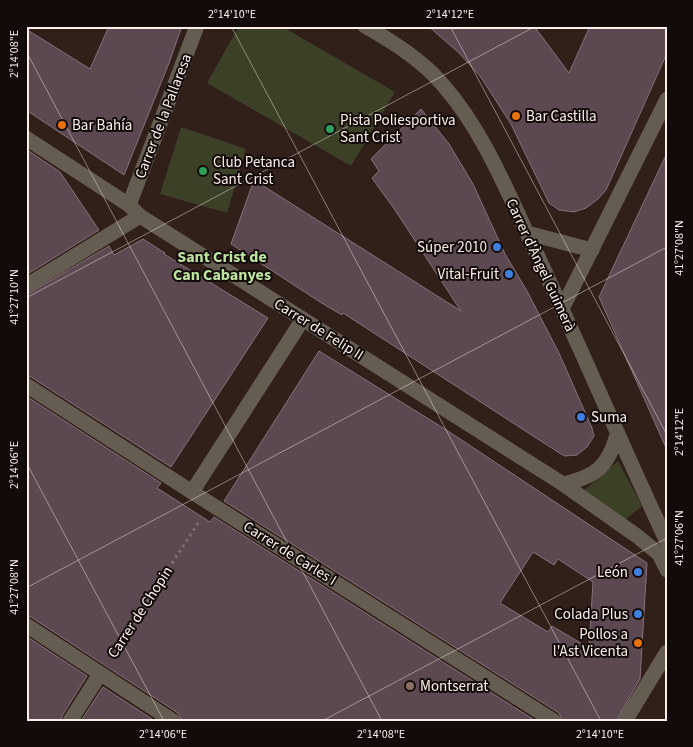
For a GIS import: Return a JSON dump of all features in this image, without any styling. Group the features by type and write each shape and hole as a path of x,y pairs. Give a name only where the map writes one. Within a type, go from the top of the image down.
{"street":[{"name":"Carrer de la Pallaresa","path":"134,210 197,26"},
{"name":"Carrer d'Àngel Guimerà","path":"365,26 425,66 443,85 467,116 490,154 667,542"},
{"path":"562,309 667,99"},
{"name":"Carrer de Felip II","path":"26,138 303,319 563,484 659,554 667,570"},
{"path":"26,286 134,210"},
{"path":"527,233 592,250"},
{"path":"192,492 303,319"},
{"name":"Carrer de Carles I","path":"26,385 554,721"},
{"path":"563,484 582,480 597,470 607,460 613,450 617,435"},
{"path":"26,625 173,721"},
{"path":"625,721 667,652"},
{"name":"Carrer de Chopin","path":"70,721 100,674"}],"path":[{"name":"Carrer de Chopin","path":"100,674 211,503"}],"green space":[{"name":"Pista Poliesportiva Sant Crist","path":"239,26 281,26 395,92 351,166 207,83"},
{"name":"Club Petanca Sant Crist","path":"181,127 246,149 227,213 160,194"},
{"path":"618,461 642,506 624,521 582,492"}],"building":[{"path":"109,26 182,26 124,175 26,110 26,29 90,69"},
{"path":"428,26 534,26 569,73 590,26 667,26 667,53 606,190 598,199 586,208 574,212 559,210 549,203 511,124 480,76 458,52"},
{"path":"421,109 449,144 473,184 505,254 527,291 559,353 594,436 587,447 577,455 565,456 561,454 343,313 342,315 320,302 231,244 254,180 461,311 372,178 379,171 371,159"},
{"path":"26,149 60,172 99,230 26,275"},
{"path":"667,153 667,450 599,297"},
{"path":"143,239 268,318 171,467 31,377 26,376 26,295 109,246 114,255"},
{"path":"319,351 448,431 647,563 640,679 616,721 563,721 559,713 224,501","holes":["533,552 554,565 558,559 593,582 589,648 552,626 548,632 500,603"]},
{"path":"26,396 161,483 157,488 210,522 214,517 536,721 182,721 178,713 31,617 26,616"},
{"path":"26,636 87,676 62,716 61,721 26,721"},
{"path":"103,687 155,721 81,721"}],"place":[{"name":"Bar Castilla","path":"516,116"},
{"name":"Bar Bahía","path":"62,125"},
{"name":"Pista Poliesportiva Sant Crist","path":"330,129"},
{"name":"Club Petanca Sant Crist","path":"203,171"},
{"name":"Súper 2010","path":"497,247"},
{"name":"Vital-Fruit","path":"509,274"},
{"name":"Suma","path":"581,417"},
{"name":"León","path":"638,572"},
{"name":"Colada Plus","path":"638,614"},
{"name":"Pollos a l'Ast Vicenta","path":"638,643"},
{"name":"Montserrat","path":"410,686"}],"district":[{"name":"Sant Crist de Can Cabanyes","path":"222,265"}]}
